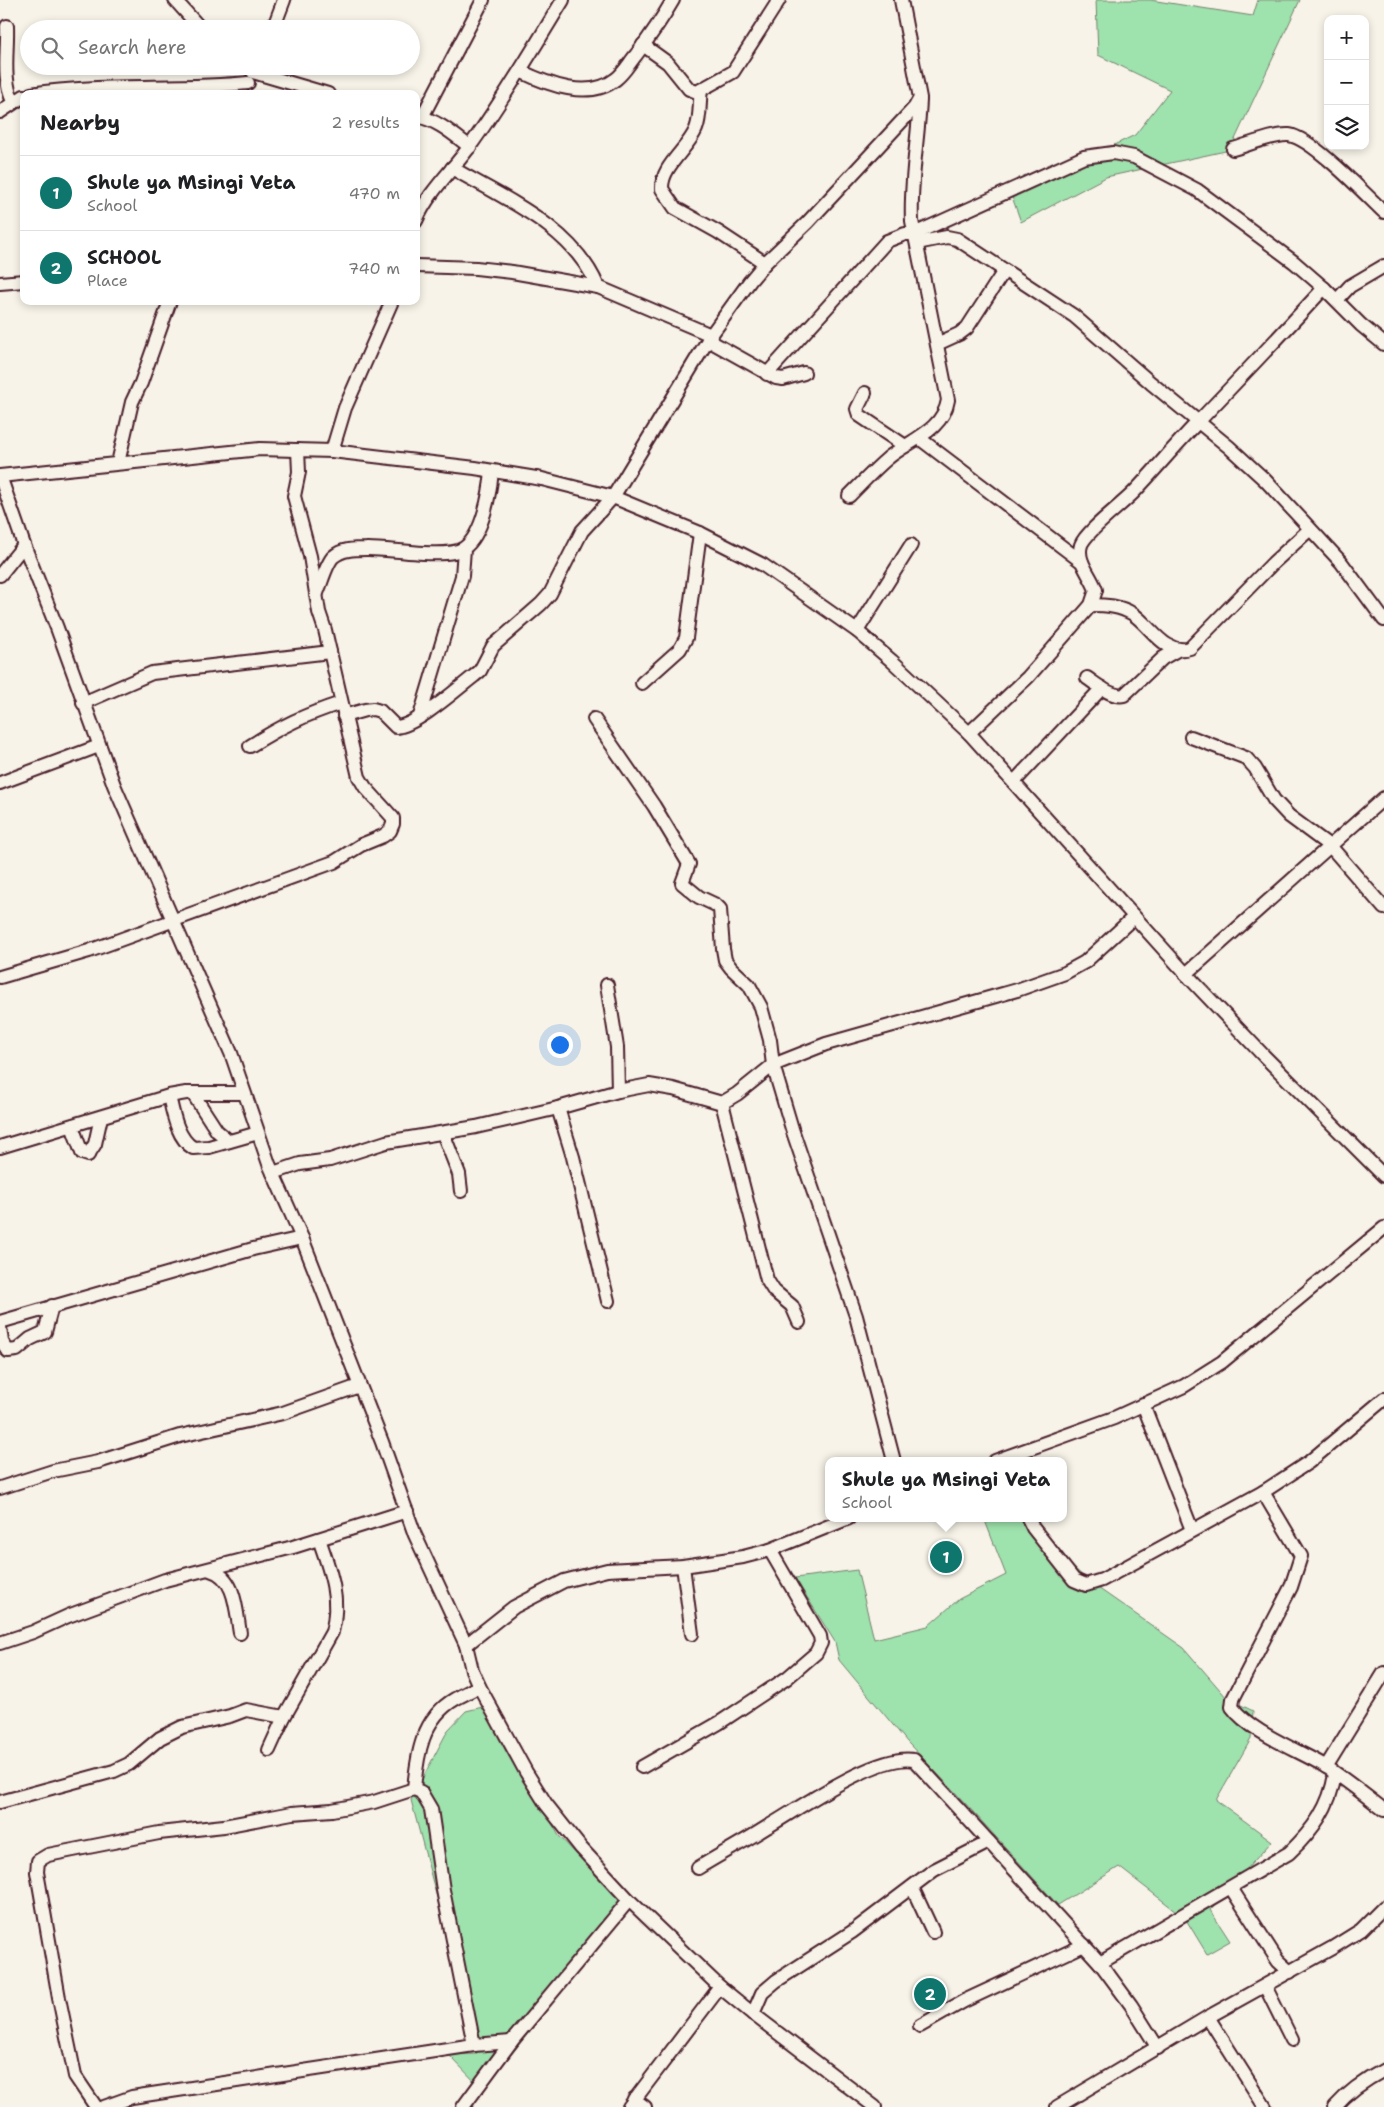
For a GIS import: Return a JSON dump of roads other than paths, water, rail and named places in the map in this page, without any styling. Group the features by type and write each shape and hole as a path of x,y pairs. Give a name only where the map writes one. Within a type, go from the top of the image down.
{"street":[{"path":"175,0 193,20"},
{"path":"276,20 284,0"},
{"path":"420,115 483,0"},
{"path":"420,214 433,192 470,146 520,71 563,0"},
{"path":"520,71 549,84 565,88 586,89 603,86 616,79 643,46 673,0"},
{"path":"643,46 668,64 689,89 693,91 701,90 733,72 779,0"},
{"path":"849,496 883,462 933,427 947,410 948,400 916,238 911,196 920,98 901,0"},
{"path":"0,112 19,98 9,93 7,79 7,26"},
{"path":"75,90 206,86 251,79 307,90"},
{"path":"701,90 696,129 665,174 662,189 675,208 718,232 765,263"},
{"path":"344,716 373,709 380,711 396,727 408,724 480,671 488,654 500,639 550,594 582,531 613,497 656,422 709,338 765,263 808,223 904,121 920,98"},
{"path":"420,117 441,125 470,146"},
{"path":"1233,149 1282,135 1294,137 1325,158 1384,212"},
{"path":"916,238 1084,157 1098,154 1123,154 1149,164 1197,190 1294,262 1384,344"},
{"path":"452,168 542,221 580,256 593,275 598,287"},
{"path":"767,374 878,249 896,236 916,238 953,237 1074,316 1265,480 1379,604 1384,620"},
{"path":"420,266 476,268 512,272 598,287 709,338 779,380 804,373"},
{"path":"1337,300 1350,286 1384,266"},
{"path":"937,344 967,328 1004,271"},
{"path":"0,283 20,282"},
{"path":"969,733 1028,677 1091,605 1096,590 1082,562 1080,551 1086,536 1122,504 1324,288"},
{"path":"118,462 132,402 141,383 169,305"},
{"path":"332,451 345,408 390,305"},
{"path":"865,393 857,409 859,415 905,446"},
{"path":"919,438 1082,562"},
{"path":"875,2107 720,1987 629,1900 581,1848 546,1804 526,1772 479,1686 472,1670 466,1645 423,1556 382,1442 302,1238 273,1172 230,1053 99,746 0,476 118,462 260,449 332,451 492,471 542,480 613,497 700,534 762,565 857,631 969,733 1186,974 1264,1056 1384,1176"},
{"path":"0,976 89,952 173,922 334,862 361,845 390,831 393,818 365,787 359,777 344,716 316,595 310,556 294,496 299,472 298,450"},
{"path":"316,595 331,559 346,550 370,548 412,552 455,552 464,549 470,542 486,511 492,471"},
{"path":"1087,678 1102,688 1120,696 1124,695 1163,658 1196,644 1273,563 1310,529"},
{"path":"642,683 680,649 686,638 700,534"},
{"path":"0,574 24,545"},
{"path":"857,631 911,545"},
{"path":"420,716 458,591 464,564 464,549"},
{"path":"1091,605 1121,608 1133,614 1171,648 1179,650"},
{"path":"83,703 152,673 330,652"},
{"path":"1014,782 1102,688"},
{"path":"250,746 287,723 341,703"},
{"path":"594,719 654,806 689,864 682,884 699,897 720,909 722,950 725,960 754,992 766,1024 772,1065 793,1132 856,1316 893,1457"},
{"path":"1191,737 1246,758 1255,768 1274,800 1289,816 1331,847 1384,908"},
{"path":"0,783 99,746"},
{"path":"1186,974 1384,798"},
{"path":"273,1172 300,1164 330,1160 386,1142 443,1133 558,1108 618,1091 649,1085 673,1089 722,1103 737,1094 772,1065 826,1044 1017,990 1065,973 1085,962 1134,917"},
{"path":"607,985 617,1047 618,1091"},
{"path":"0,1147 169,1096 186,1093 244,1094"},
{"path":"193,1094 217,1131 229,1141"},
{"path":"169,1096 177,1125 189,1145 198,1149 258,1133"},
{"path":"722,1103 767,1280 774,1291 792,1306 799,1322"},
{"path":"558,1108 581,1190 608,1301"},
{"path":"72,1126 82,1154 88,1155 94,1144 101,1117"},
{"path":"443,1133 458,1174 461,1191"},
{"path":"1013,1457 1114,1418 1184,1386 1222,1362 1384,1228"},
{"path":"0,1322 254,1249 302,1238"},
{"path":"0,1327 4,1347 8,1351 17,1350 30,1339 46,1332 52,1306"},
{"path":"0,1488 53,1471 98,1462 180,1436 283,1413 359,1386"},
{"path":"1030,1522 1074,1580 1086,1586 1102,1580 1263,1492 1309,1462 1384,1399"},
{"path":"1143,1404 1192,1530"},
{"path":"1263,1492 1301,1556 1291,1587 1233,1700 1232,1706 1245,1720 1330,1770 1384,1810"},
{"path":"0,1643 165,1580 210,1570 319,1539 407,1510"},
{"path":"466,1645 514,1607 564,1581 607,1570 683,1566 770,1550 839,1522"},
{"path":"269,1750 284,1717 332,1632 336,1616 334,1592 319,1539"},
{"path":"642,1767 758,1699 787,1678 816,1652 821,1643 820,1636 770,1550"},
{"path":"231,1587 238,1562"},
{"path":"683,1566 692,1634"},
{"path":"210,1570 224,1575 231,1587 240,1633"},
{"path":"1100,1963 1289,1853 1304,1839 1318,1822 1327,1806 1333,1789 1330,1770 1384,1673"},
{"path":"414,1789 418,1753 428,1727 438,1714 454,1700 479,1686"},
{"path":"0,1802 114,1771 129,1764 160,1738 182,1726 230,1716 246,1710 284,1717"},
{"path":"698,1868 834,1786 880,1766 907,1758 914,1760 1100,1963 1131,2005 1158,2048"},
{"path":"96,2107 75,2076 44,1921 37,1872 37,1865 41,1858 159,1833 224,1826 292,1813 332,1810 374,1802 414,1789 421,1792 431,1809 443,1890 474,2045"},
{"path":"753,2014 759,1998 769,1987 852,1932 934,1870 988,1842"},
{"path":"912,1886 933,1932"},
{"path":"1231,1888 1278,1961 1290,1972"},
{"path":"463,2107 511,2042 629,1900"},
{"path":"1057,2107 1208,2017 1361,1930 1384,1907"},
{"path":"920,2026 964,2001 1084,1945"},
{"path":"1265,1986 1292,2040"},
{"path":"645,2107 631,2103 720,1987"},
{"path":"1208,2017 1265,2107"},
{"path":"104,2107 132,2097 474,2045 511,2042"},
{"path":"1335,2107 1347,2093 1384,2070"}],"place":[{"name":"Shule ya Msingi Veta","path":"946,1557"},
{"name":"SCHOOL","path":"930,1994"}]}
